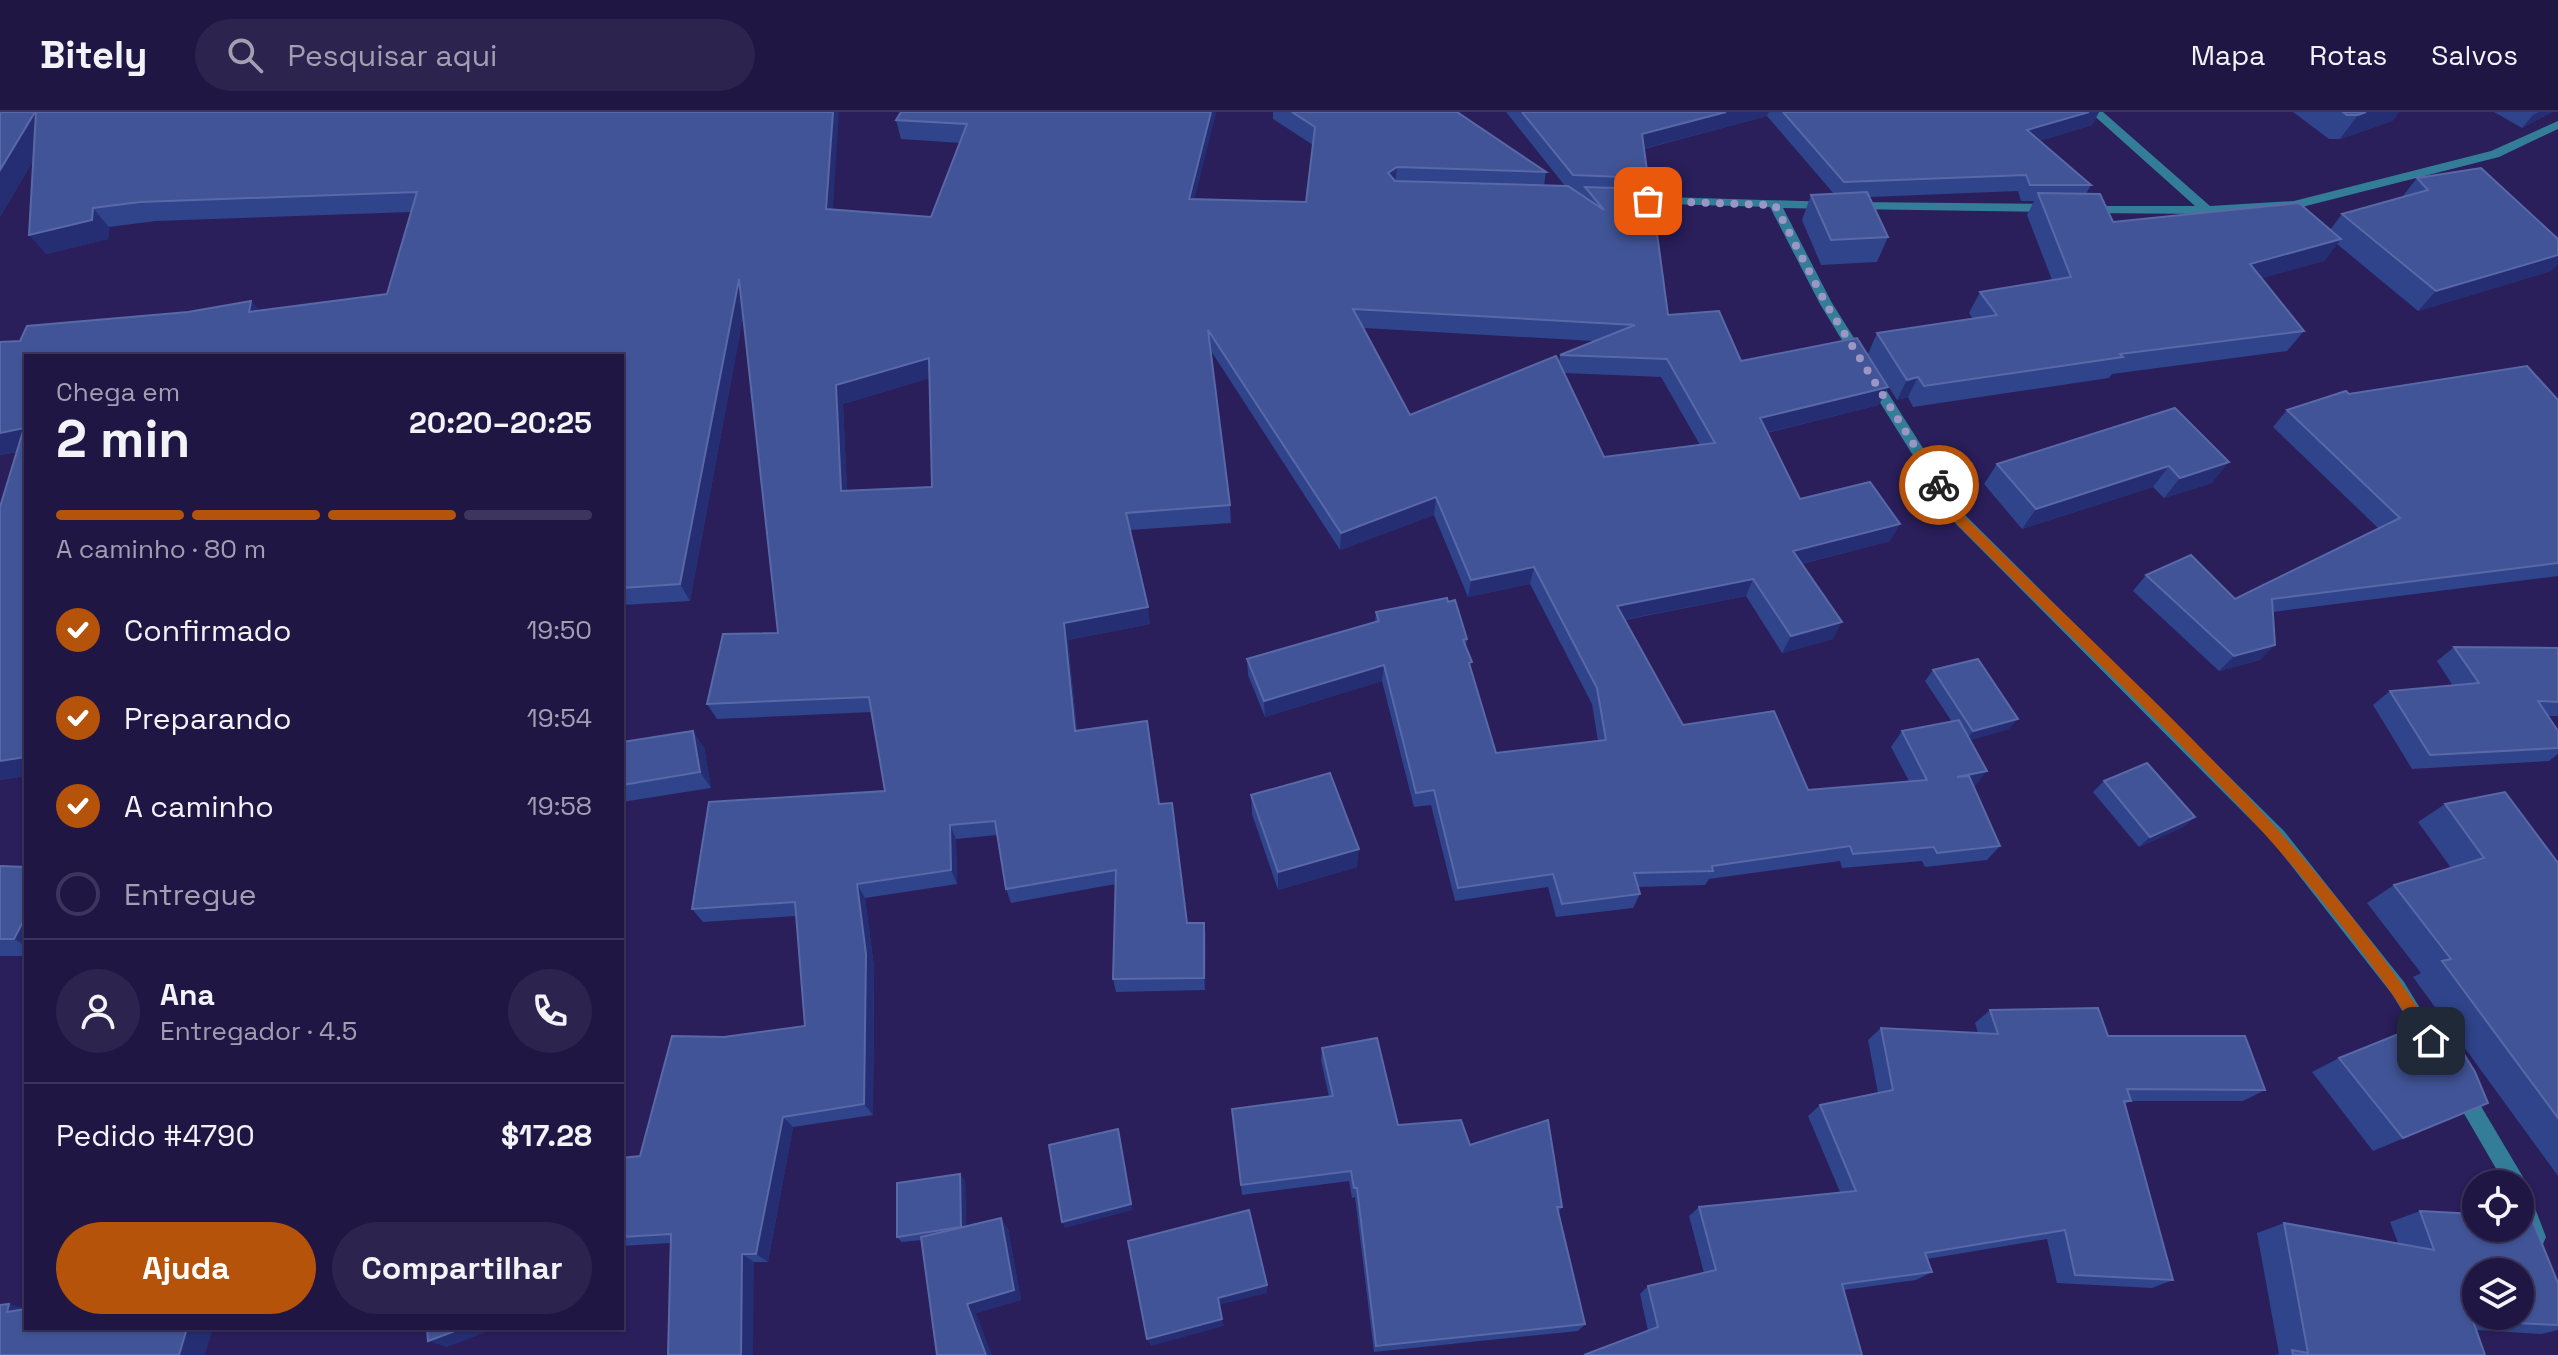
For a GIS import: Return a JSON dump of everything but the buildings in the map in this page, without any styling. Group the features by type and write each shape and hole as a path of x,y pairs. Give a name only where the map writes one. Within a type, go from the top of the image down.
{"street":[{"path":"2096,112 2207,210"},
{"path":"1617,200 2207,210 2294,205 2495,154 2558,125"},
{"path":"1775,205 1826,304 1961,520 2278,836 2398,988 2439,1055"},
{"path":"2455,1081 2508,1170"},
{"path":"2534,1230 2542,1251"}],"way so far":[{"path":"1648,201 1775,205 1826,304 1939,485"}],"route":[{"path":"1939,485 1961,520 2136,698 2278,836 2398,988 2431,1041"}]}
